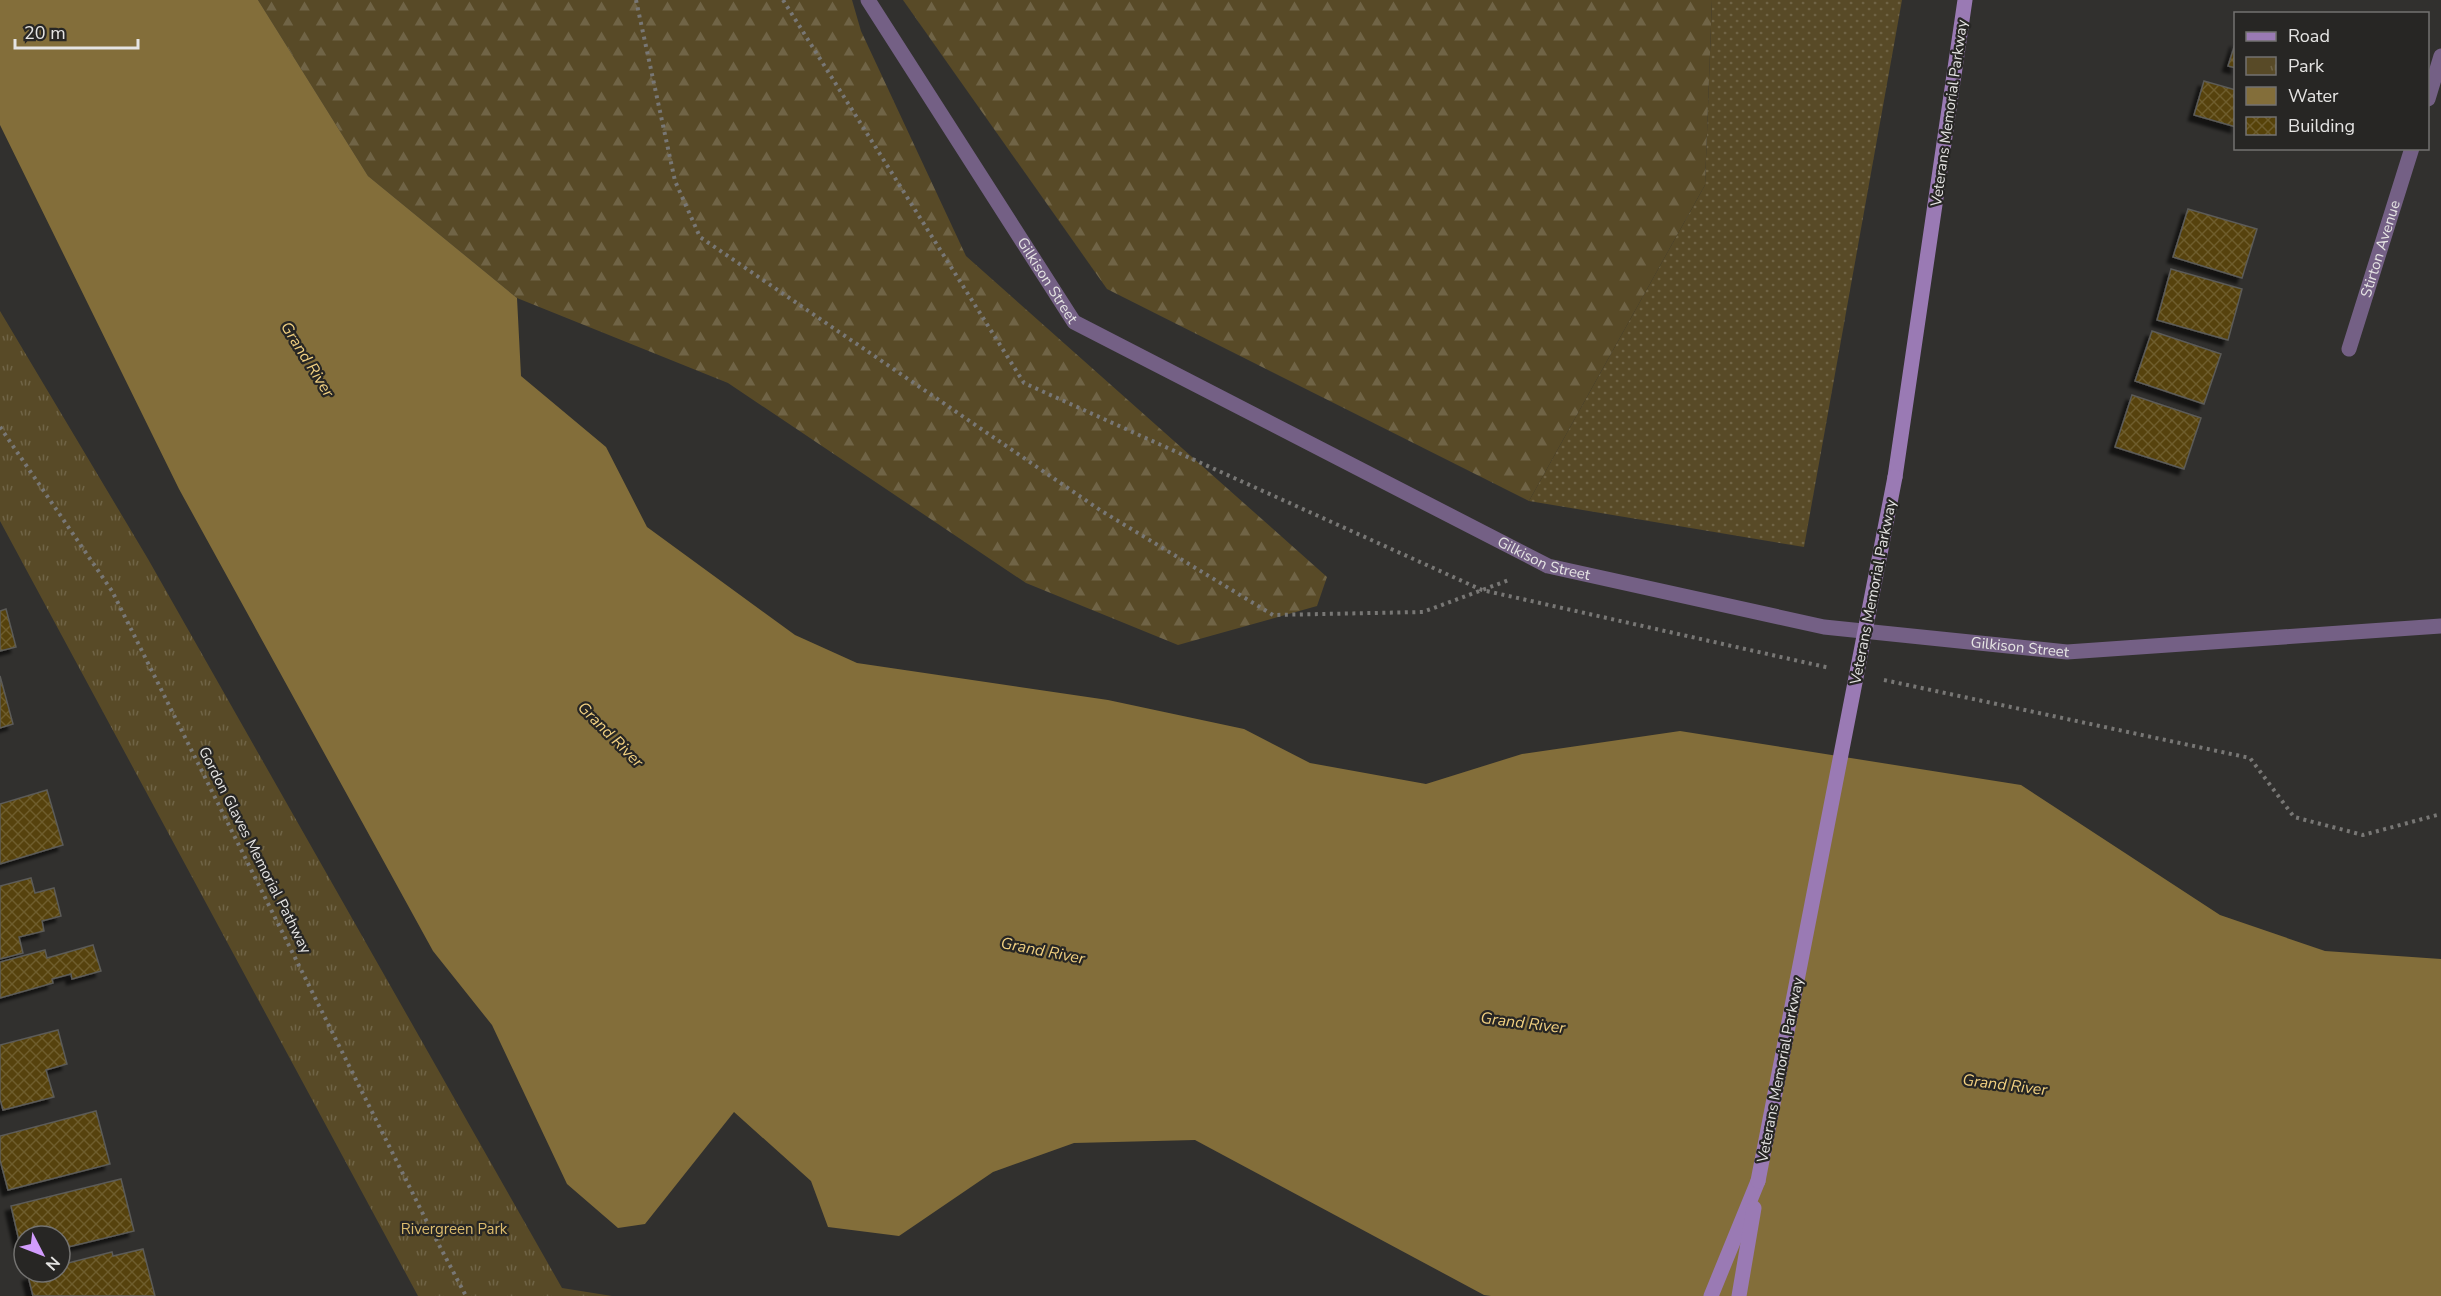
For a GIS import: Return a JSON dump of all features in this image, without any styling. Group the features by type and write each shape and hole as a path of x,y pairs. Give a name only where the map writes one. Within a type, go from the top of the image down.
{"main road":[{"name":"Veterans Memorial Parkway","path":"1739,1296 1758,1181 1895,477 1965,0"},
{"name":"Veterans Memorial Parkway","path":"1711,1296 1758,1181"}],"street":[{"name":"Gilkison Street","path":"868,0 1074,322 1548,566 1824,627 2067,651 2441,626"},
{"path":"2429,93 2441,56"},
{"name":"Stirton Avenue","path":"2349,349 2411,150"}],"path":[{"path":"636,0 675,181 700,237 1100,510 1274,615 1423,612 1482,590 1836,669"},
{"name":"Gordon Glaves Memorial Pathway","path":"0,427 112,591 466,1296"},
{"path":"1882,679 2250,758 2294,817 2363,835 2441,814"}],"green space":[{"path":"258,0 852,0 861,31 966,256 1327,577 1317,606 1178,645 1026,583 728,383 517,298 368,176"},
{"path":"903,0 1712,0 1705,185 1529,501 1107,289"},
{"path":"1712,0 1902,0 1804,547 1529,501 1705,185"},
{"name":"Rivergreen Park","path":"0,311 148,559 562,1288 612,1296 418,1296 0,521"}],"water":[{"name":"Grand River","path":"0,0 258,0 368,176 517,298 521,376 606,447 647,527 795,635 857,663 1108,700 1244,729 1310,763 1426,784 1522,754 1680,731 2021,785 2220,915 2325,951 2441,959 2441,1296 1491,1296 1484,1295 1195,1140 1074,1143 993,1172 899,1236 828,1227 811,1181 734,1112 645,1224 618,1228 567,1184 492,1025 433,951 179,489 0,125"}],"building":[{"path":"2234,47 2234,68 2228,66"},
{"path":"2204,81 2234,89 2234,126 2194,115"},
{"path":"2188,209 2257,229 2242,278 2173,257"},
{"path":"2171,269 2242,289 2228,340 2157,320"},
{"path":"2152,331 2221,354 2204,404 2135,381"},
{"path":"2132,395 2201,418 2184,469 2115,447"},
{"path":"6,609 16,647 0,651 0,611"},
{"path":"0,676 13,724 0,728"},
{"path":"47,790 63,845 0,864 0,804"},
{"path":"31,878 35,893 54,888 61,916 42,921 44,931 19,937 23,953 0,959 0,886"},
{"path":"93,945 101,971 72,979 71,974 52,979 53,983 0,998 0,962 45,950 47,958"},
{"path":"58,1030 67,1064 46,1070 54,1097 3,1110 0,1099 0,1045"},
{"path":"96,1111 110,1164 8,1190 0,1160 0,1136"},
{"path":"121,1179 134,1231 72,1246 72,1224 15,1224 11,1206"},
{"path":"143,1249 155,1296 33,1296 30,1284 72,1284 72,1262 112,1252 113,1256"}]}
